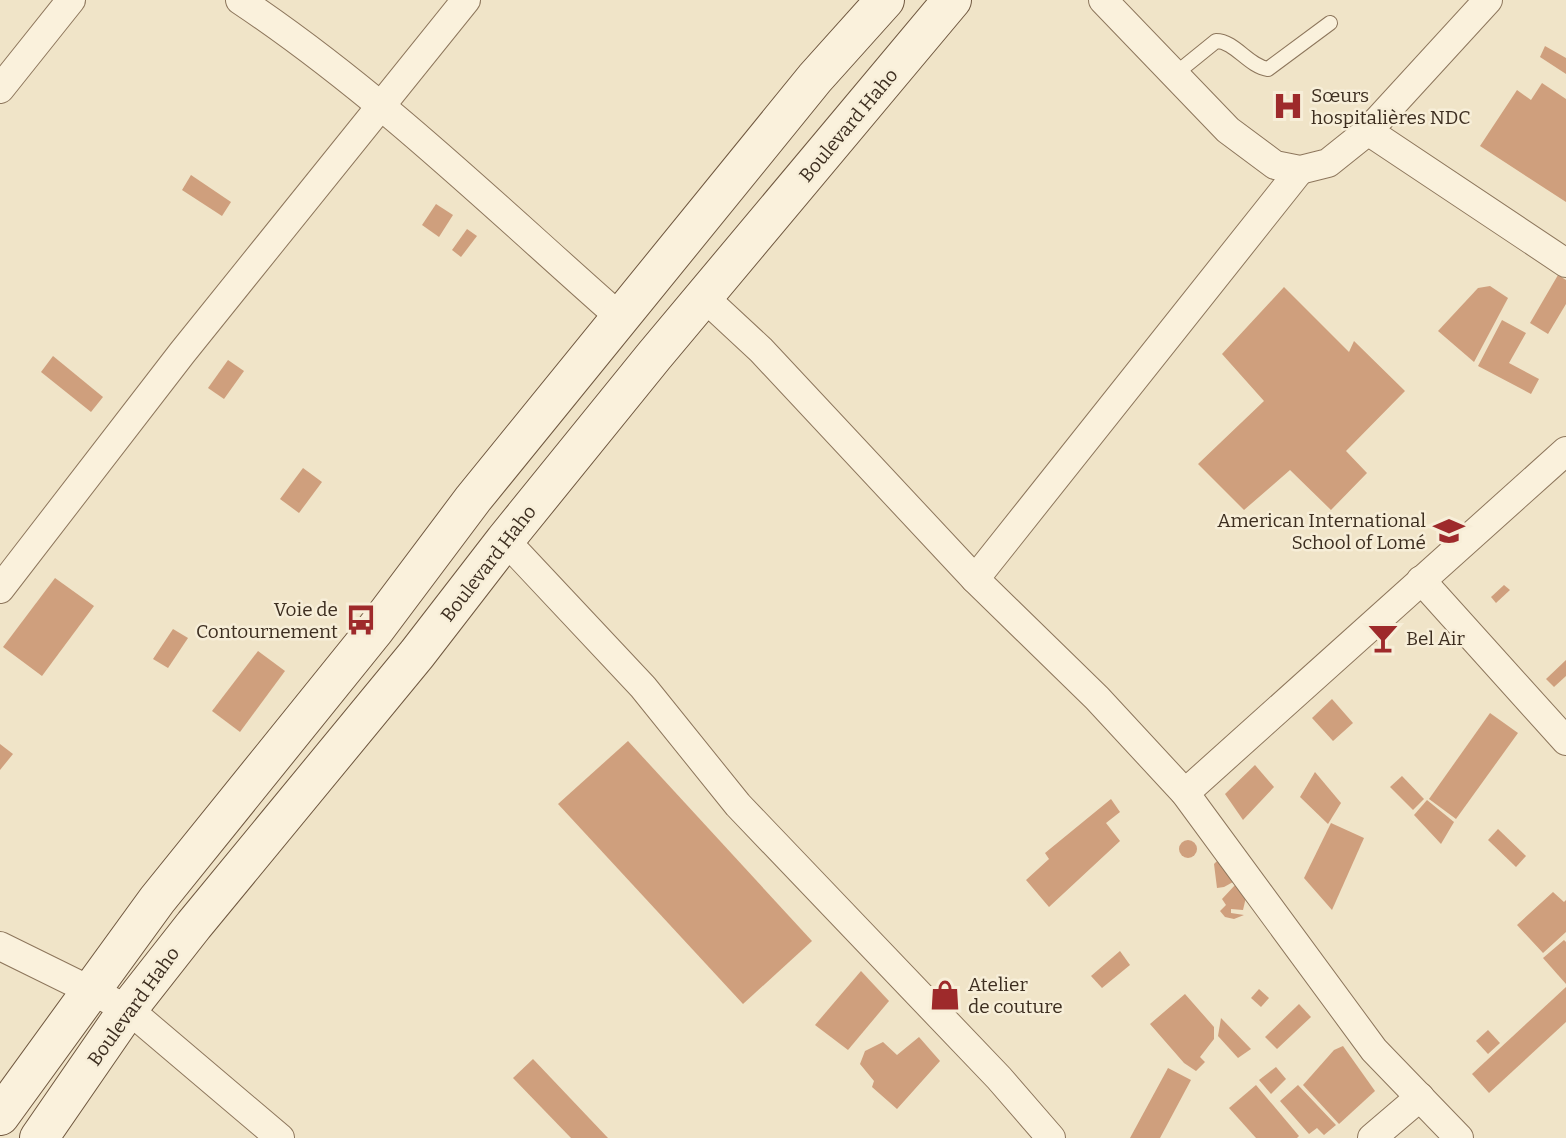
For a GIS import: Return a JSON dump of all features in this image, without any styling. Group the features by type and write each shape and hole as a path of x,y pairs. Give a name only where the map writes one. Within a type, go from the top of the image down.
{"main road":[{"path":"40,1136 1,1115 89,989 374,631 473,499 622,319 815,78 886,0"},
{"name":"Boulevard Haho","path":"40,1136 128,1009 417,654 505,540 952,0"}],"street":[{"path":"0,89 71,0"},
{"path":"240,0 300,40 382,104 622,319"},
{"path":"0,589 135,412 466,0"},
{"path":"1103,0 1228,130 1275,165 1300,170 1328,163 1367,131 1488,0"},
{"path":"1367,131 1566,263"},
{"path":"975,579 1300,170"},
{"path":"705,298 769,359 975,579 1097,698 1185,793 1374,1051 1458,1138"},
{"path":"1185,793 1566,451"},
{"path":"505,540 643,687 756,825 999,1078 1051,1138"},
{"path":"1421,580 1566,741"},
{"path":"0,946 128,1009 281,1138"},
{"path":"1372,1138 1420,1097"}],"lane":[{"path":"1174,75 1216,41 1224,41 1249,61 1268,69 1330,23"}],"building":[{"path":"1545,46 1566,58 1566,74 1540,57"},
{"path":"1542,83 1566,99 1566,202 1480,146 1517,90 1531,100"},
{"path":"191,175 231,202 222,216 182,190"},
{"path":"436,204 453,215 439,237 422,225"},
{"path":"467,229 477,236 461,257 452,250"},
{"path":"1558,275 1566,280 1566,304 1548,334 1530,323"},
{"path":"1490,286 1508,298 1474,362 1438,331 1478,288"},
{"path":"1284,287 1349,352 1354,341 1405,391 1346,451 1367,473 1331,510 1290,470 1244,510 1198,464 1264,401 1222,354"},
{"path":"1502,320 1526,333 1509,363 1539,379 1531,394 1478,366"},
{"path":"53,356 103,397 91,412 41,372"},
{"path":"228,360 244,371 224,399 208,388"},
{"path":"303,468 322,482 299,513 280,499"},
{"path":"55,578 94,606 42,676 3,647"},
{"path":"1504,585 1510,590 1496,603 1491,597"},
{"path":"173,629 188,638 168,668 153,659"},
{"path":"258,651 285,671 240,732 212,711"},
{"path":"1566,660 1566,676 1554,687 1546,679"},
{"path":"1332,699 1353,723 1333,741 1312,718"},
{"path":"1490,713 1518,733 1456,819 1429,799"},
{"path":"628,741 812,941 743,1004 558,804"},
{"path":"0,744 13,754 0,770"},
{"path":"1255,765 1274,787 1243,820 1225,794"},
{"path":"1315,772 1341,803 1328,824 1300,797"},
{"path":"1402,776 1424,799 1413,810 1390,787"},
{"path":"1111,799 1120,812 1106,823 1120,841 1049,907 1026,880 1049,859 1045,853"},
{"path":"1427,800 1454,822 1441,844 1414,815"},
{"path":"1331,823 1364,838 1332,910 1304,878"},
{"path":"1498,829 1526,856 1516,867 1488,840"},
{"path":"1188,840 1194,843 1197,849 1194,855 1188,858 1182,855 1179,849 1182,843"},
{"path":"1219,859 1233,882 1217,888 1214,864"},
{"path":"1236,884 1248,889 1243,910 1231,909 1231,913 1244,915 1234,919 1225,917 1220,911 1226,905 1222,899"},
{"path":"1553,892 1564,902 1566,900 1566,932 1543,953 1517,925"},
{"path":"1564,940 1566,942 1566,984 1543,958"},
{"path":"1120,951 1130,965 1102,988 1091,976"},
{"path":"861,971 889,1001 848,1050 815,1025"},
{"path":"1566,987 1566,1022 1489,1093 1472,1074"},
{"path":"1259,989 1269,998 1261,1007 1251,998"},
{"path":"1185,994 1214,1027 1214,1039 1200,1057 1205,1062 1196,1071 1184,1063 1150,1024"},
{"path":"1299,1004 1311,1017 1277,1049 1265,1037"},
{"path":"1221,1018 1251,1049 1238,1058 1218,1036"},
{"path":"1488,1030 1500,1043 1488,1054 1476,1041"},
{"path":"919,1037 940,1061 897,1109 872,1087 874,1081 860,1064 865,1051 883,1042 897,1055"},
{"path":"1343,1046 1375,1091 1339,1124 1303,1085 1334,1050"},
{"path":"533,1059 608,1138 571,1138 513,1078"},
{"path":"1276,1067 1286,1079 1271,1094 1259,1080"},
{"path":"1168,1068 1191,1080 1160,1138 1130,1138"},
{"path":"1256,1085 1299,1136 1297,1138 1256,1138 1229,1108"},
{"path":"1298,1085 1336,1125 1324,1135 1317,1128 1309,1134 1280,1101"}],"place":[{"name":"Sœurs hospitalières NDC","path":"1288,106"},
{"name":"American International School of Lomé","path":"1449,531"},
{"name":"Voie de Contournement","path":"361,620"},
{"name":"Bel Air","path":"1383,638"},
{"name":"Atelier de couture","path":"945,995"}]}
